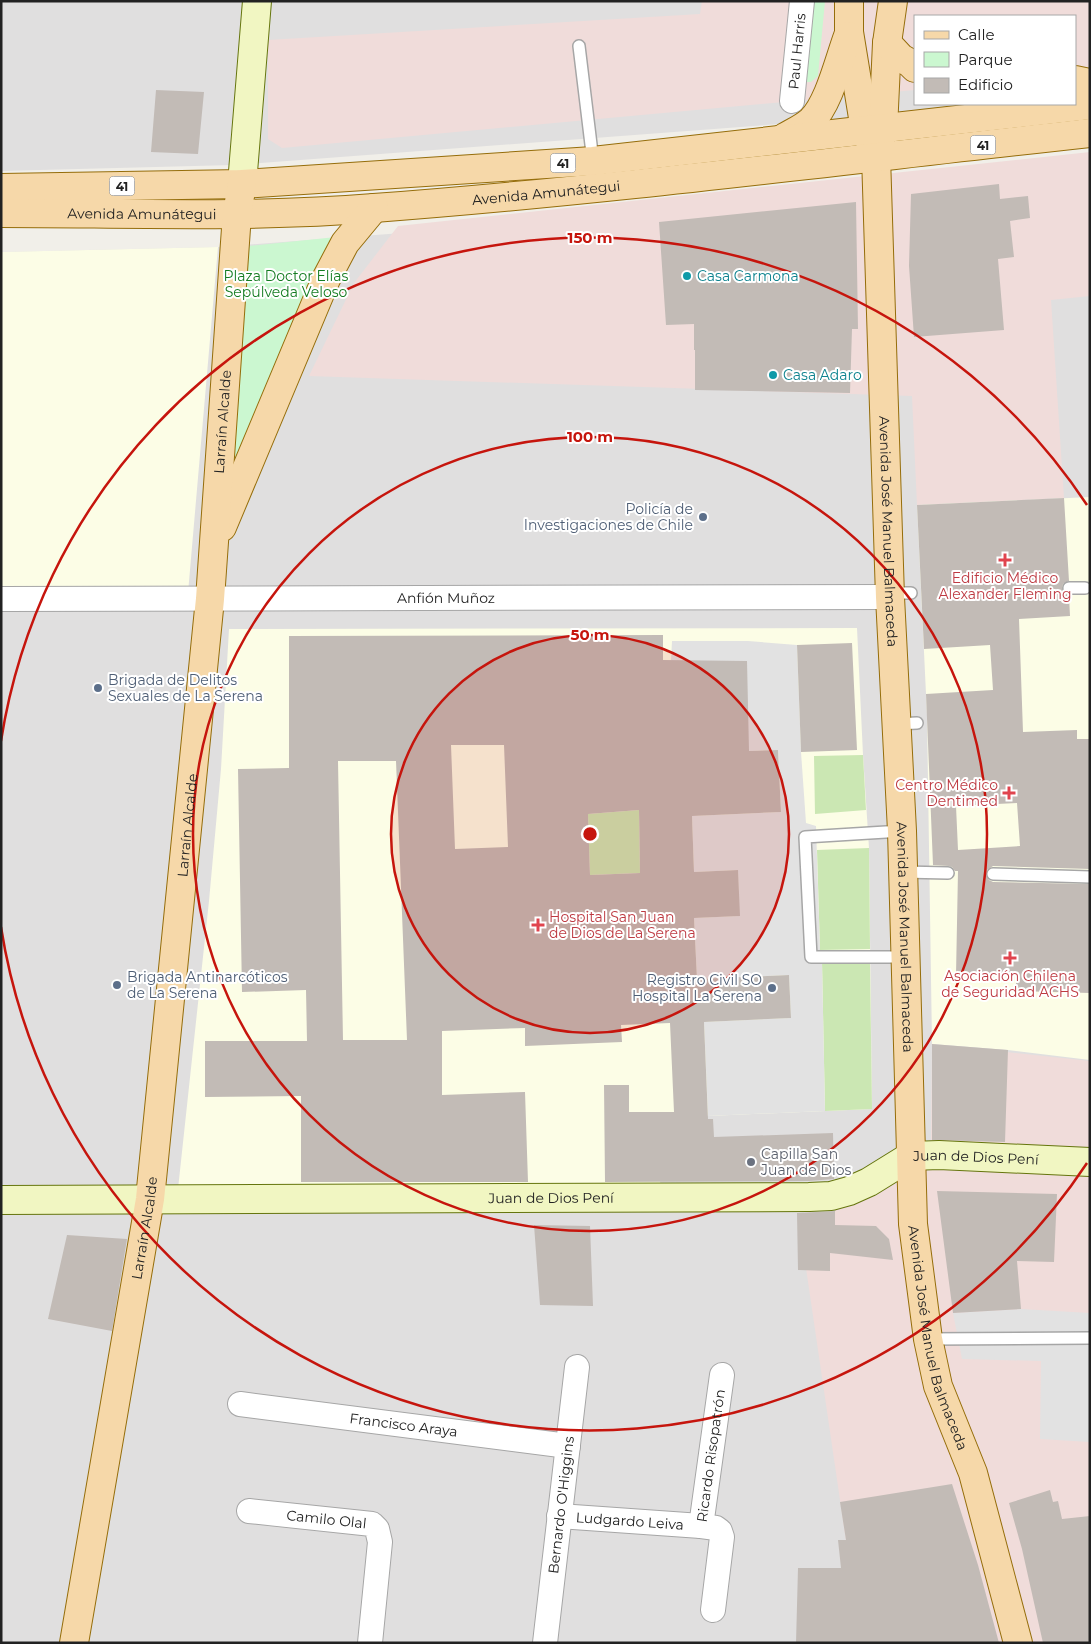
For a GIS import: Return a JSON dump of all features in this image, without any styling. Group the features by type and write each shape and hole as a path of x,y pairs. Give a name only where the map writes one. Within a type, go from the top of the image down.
{"main road":[{"name":"Larraín Alcalde","path":"74,1643 150,1199 210,599 236,214 242,184 257,1"},
{"name":"Avenida José Manuel Balmaceda","path":"848,1 849,32 874,130 876,156 897,594 906,723 902,831 913,1224 928,1339 938,1386 973,1473 1018,1643"},
{"name":"Avenida José Manuel Balmaceda","path":"874,130 893,1"},
{"path":"781,139 802,128 822,108 849,32"},
{"path":"887,43 901,58 914,67"},
{"path":"1076,80 1090,83"},
{"name":"Avenida Amunátegui","path":"1,188 242,184 593,162 1090,105"},
{"name":"Avenida Amunátegui","path":"1,213 236,214 374,208 596,188 1090,133"},
{"path":"214,547 326,280 345,243 374,208"},
{"name":"Juan de Dios Pení","path":"1,1200 831,1196 850,1191 869,1182 911,1156 939,1155 1090,1162"}],"street":[{"name":"Paul Harris","path":"792,101 802,1"},
{"name":"Anfión Muñoz","path":"1,600 897,594"},
{"name":"Bernardo O'Higgins","path":"545,1643 577,1367"},
{"name":"Ricardo Risopatrón","path":"713,1610 722,1537 720,1531 716,1528 700,1526 722,1374"},
{"name":"Francisco Araya","path":"240,1404 568,1446"},
{"name":"Camilo Olal","path":"249,1510 372,1524 378,1529 380,1542 370,1643"},
{"name":"Ludgardo Leiva","path":"560,1516 700,1526"}],"lane":[{"path":"579,46 593,162"},
{"path":"1069,588 1085,588"},
{"path":"902,831 805,837 811,957 906,957"},
{"path":"903,872 948,873"},
{"path":"993,874 1090,877"},
{"path":"928,1339 1090,1338"}],"shaded area":[{"path":"1,1 1090,1 1076,15 914,15 914,105 983,105 900,115 233,165 1,171"},
{"path":"702,1 1090,1 1090,74 1076,76 1076,15 914,15 914,90 282,148 268,139 268,40 700,14"},
{"path":"1090,152 1090,296 1051,300 1064,498 917,505 912,396 309,376 354,283 398,226"},
{"path":"1090,173 1090,1643 1,1643 1,252 218,247 428,231"},
{"path":"218,247 188,593 1,595 1,252"},
{"path":"1090,497 1090,1060 1008,1050 932,1044 927,715 917,505"},
{"name":"Hospital San Juan de Dios de La Serena","path":"857,628 869,848 872,1109 708,1116 661,1116 660,1195 178,1189 209,901 221,769 229,629"},
{"path":"672,641 748,641 797,645 806,823 816,826 822,962 825,1111 708,1116 704,1022 791,1018 789,975 697,979 694,918 739,916 738,870 694,872 692,816 781,812 778,750 749,751 671,660"},
{"path":"932,1044 1090,1061 1090,1643 861,1643 801,1234 931,1145"},
{"path":"1021,1309 1090,1313 1090,1442 1040,1439 1041,1361 962,1359 953,1313"}],"green space":[{"path":"804,1 825,1 818,76 811,82 801,82"},
{"name":"Plaza Doctor Elías Sepúlveda Veloso","path":"365,234 225,505 248,246"},
{"path":"863,755 866,810 815,814 814,756"},
{"path":"639,810 640,873 590,875 588,814"},
{"path":"869,848 870,949 820,950 817,850"},
{"path":"822,962 870,964 872,1109 825,1111"}],"building":[{"path":"156,90 204,92 198,154 151,152"},
{"path":"999,184 1000,199 1028,196 1030,218 1010,221 1014,257 998,259 1004,330 914,337 909,266 911,194"},
{"name":"Casa Carmona","path":"856,202 858,329 852,329 850,393 695,390 694,324 666,325 659,222"},
{"path":"1064,498 1069,581 1063,584 1062,588 1065,594 1069,596 1070,616 1019,619 1023,732 1077,730 1077,739 1090,739 1090,869 993,866 987,870 986,874 989,880 993,882 1090,884 1090,993 1016,991 1016,976 956,975 958,871 949,866 933,865 926,694 993,690 990,645 924,649 917,505","holes":["1017,803 1020,846 958,850 956,806"]},
{"path":"663,635 663,660 747,661 749,751 778,750 781,812 692,816 694,872 738,870 740,916 694,918 697,979 789,975 791,1018 704,1022 708,1119 713,1119 714,1137 833,1133 834,1179 809,1181 605,1182 604,1085 629,1085 629,1112 674,1112 670,1023 621,1025 622,1042 525,1046 525,1028 442,1031 442,1095 525,1092 528,1182 301,1182 301,1096 205,1097 205,1041 307,1041 306,990 242,992 238,769 289,768 289,636","holes":["451,745 504,745 508,847 455,849","338,761 396,761 407,1040 343,1040","639,810 640,873 590,875 588,814"]},
{"path":"852,643 857,750 801,752 797,645"},
{"path":"932,1044 1008,1050 1005,1142 932,1140"},
{"path":"937,1191 1057,1194 1054,1262 1017,1261 1021,1309 953,1313"},
{"path":"835,1211 835,1225 876,1226 889,1239 893,1260 830,1253 830,1271 798,1270 797,1213"},
{"path":"534,1225 590,1226 593,1306 540,1305"},
{"path":"67,1235 127,1239 112,1331 48,1319"},
{"path":"952,1484 978,1565 999,1643 796,1643 798,1568 841,1568 838,1540 846,1540 840,1502"},
{"path":"1050,1490 1053,1502 1058,1501 1062,1519 1090,1516 1090,1643 1043,1643 1022,1549 1009,1503"}],"place":[{"name":"Casa Carmona","path":"687,276"},
{"name":"Casa Adaro","path":"773,375"},
{"name":"Policía de Investigaciones de Chile","path":"703,517"},
{"name":"Edificio Médico Alexander Fleming","path":"1005,560"},
{"name":"Brigada de Delitos Sexuales de La Serena","path":"98,688"},
{"name":"Centro Médico Dentimed","path":"1009,793"},
{"name":"Hospital San Juan de Dios de La Serena","path":"538,925"},
{"name":"Asociación Chilena de Seguridad ACHS","path":"1010,958"},
{"name":"Brigada Antinarcóticos de La Serena","path":"117,985"},
{"name":"Registro Civil SO Hospital La Serena","path":"772,988"},
{"name":"Capilla San Juan de Dios","path":"751,1162"}]}
